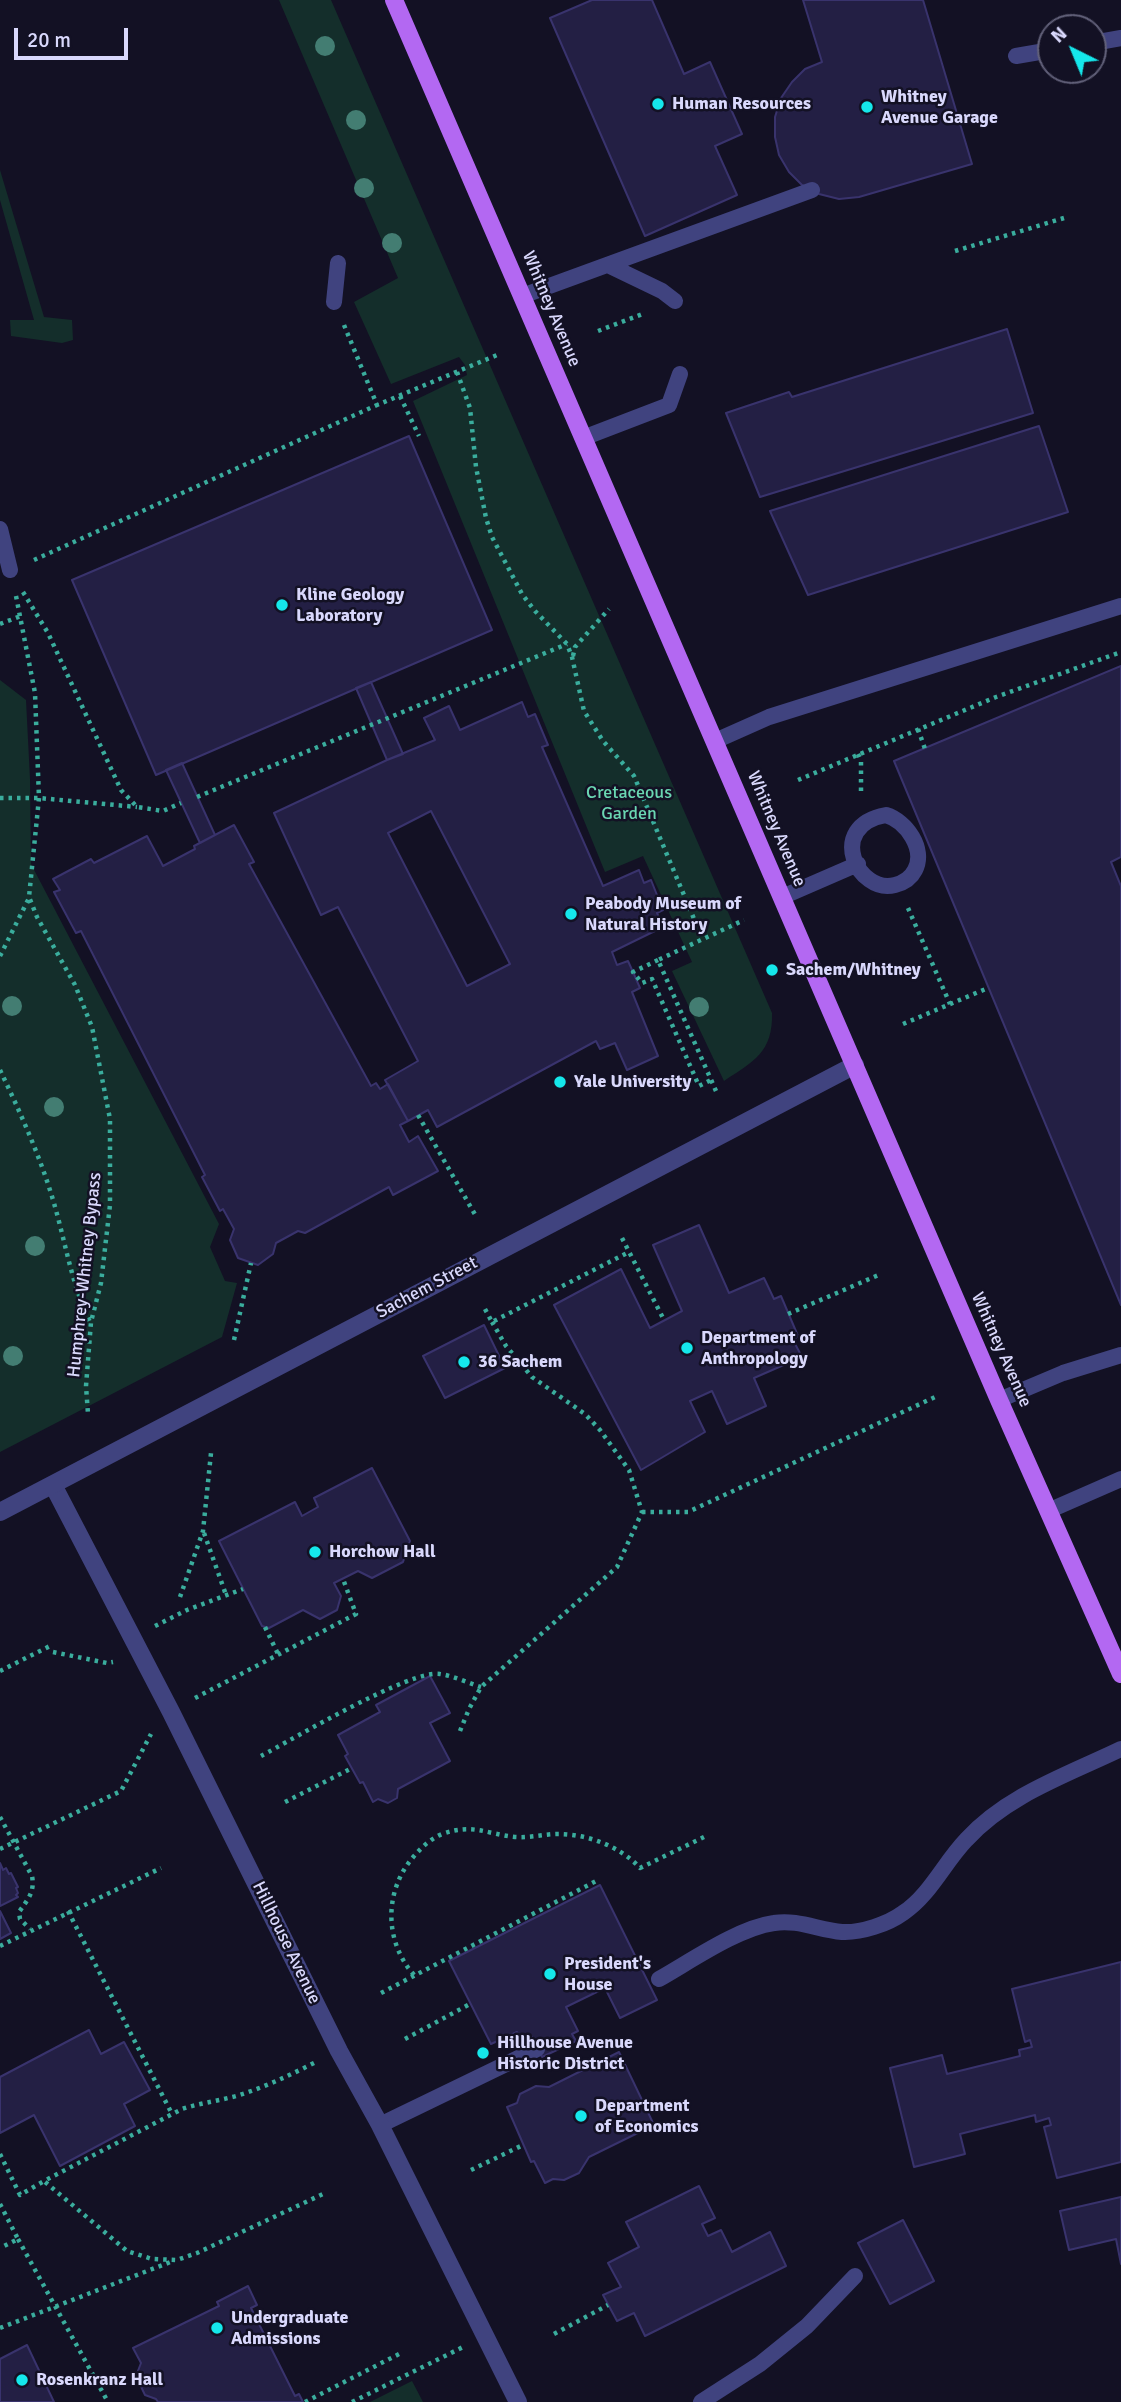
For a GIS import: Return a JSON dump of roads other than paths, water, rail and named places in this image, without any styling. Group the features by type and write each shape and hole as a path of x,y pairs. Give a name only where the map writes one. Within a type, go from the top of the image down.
{"main road":[{"name":"Whitney Avenue","path":"394,0 999,1400 1121,1674"}],"street":[{"name":"Sachem Street","path":"0,1512 855,1065"},
{"name":"Hillhouse Avenue","path":"53,1485 171,1712 518,2402"}],"lane":[{"path":"1016,56 1037,52"},
{"path":"522,296 812,190"},
{"path":"334,302 338,263"},
{"path":"608,265 662,291 675,301"},
{"path":"583,438 669,405 680,374"},
{"path":"0,530 10,570"},
{"path":"715,741 769,717 1121,606"},
{"path":"886,815 898,819 906,827 919,854 918,866 911,877 898,885 884,888 865,878 858,864 852,849 857,829 872,818 886,815"},
{"path":"782,897 858,864"},
{"path":"999,1400 1063,1373 1121,1355"},
{"path":"1048,1511 1121,1479"},
{"path":"659,1979 714,1947 772,1923 794,1922 844,1932 874,1926 903,1913 931,1886 966,1840 1004,1807 1121,1749"},
{"path":"380,2125 537,2049"},
{"path":"701,2402 760,2364 807,2326 855,2276"}],"place":[{"name":"Human Resources","path":"658,104"},
{"name":"Whitney Avenue Garage","path":"867,107"},
{"name":"Kline Geology Laboratory","path":"282,605"},
{"name":"Peabody Museum of Natural History","path":"571,914"},
{"name":"Sachem/Whitney","path":"772,970"},
{"name":"Yale University","path":"560,1082"},
{"name":"Department of Anthropology","path":"687,1348"},
{"name":"36 Sachem","path":"464,1362"},
{"name":"Horchow Hall","path":"315,1552"},
{"name":"President's House","path":"550,1974"},
{"name":"Hillhouse Avenue Historic District","path":"483,2053"},
{"name":"Department of Economics","path":"581,2116"},
{"name":"Undergraduate Admissions","path":"217,2328"},
{"name":"Rosenkranz Hall","path":"22,2380"}],"park label":[{"name":"Cretaceous Garden","path":"629,803"}]}
